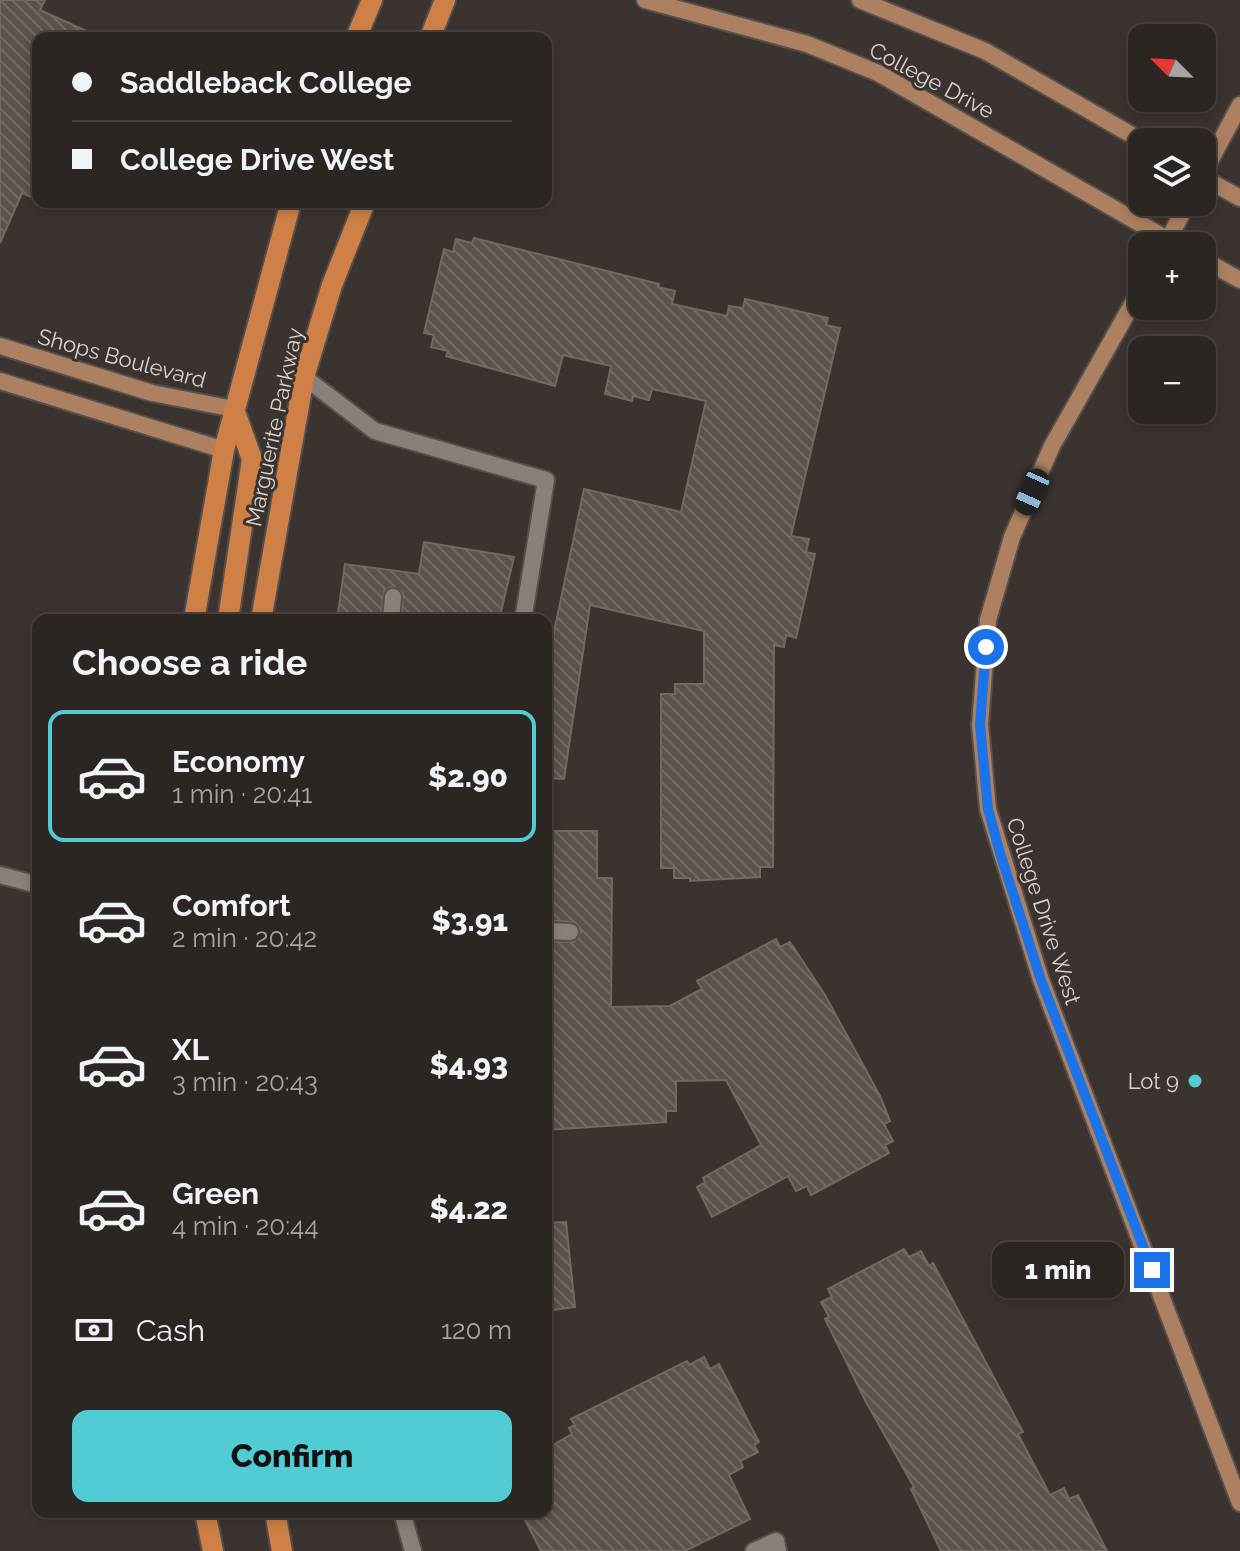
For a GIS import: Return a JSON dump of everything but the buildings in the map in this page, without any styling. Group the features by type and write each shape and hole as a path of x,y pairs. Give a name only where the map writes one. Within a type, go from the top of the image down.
{"main road":[{"path":"359,32 372,0"},
{"path":"432,32 445,0"},
{"name":"Marguerite Parkway","path":"195,614 224,450 289,208"},
{"name":"Marguerite Parkway","path":"262,614 304,377 332,285 363,208"},
{"path":"229,614 252,459 234,409"},
{"path":"206,1518 213,1551"},
{"path":"276,1518 282,1551"}],"street":[{"name":"College Drive","path":"645,0 807,44 878,73 1150,232"},
{"name":"College Drive","path":"860,0 985,51 1128,133"},
{"path":"1216,150 1240,105"},
{"path":"1216,184 1240,198"},
{"path":"1216,267 1240,280"},
{"name":"College Drive West","path":"1128,312 1052,446 1012,537 988,620 980,725 988,809 1041,980 1240,1503"},
{"name":"Shops Boulevard","path":"0,346 152,393 234,409"},
{"path":"304,377 375,431 546,480 524,614"},
{"path":"0,381 224,450"},
{"path":"392,614 393,597"},
{"path":"0,875 32,883"},
{"path":"552,931 570,932"},
{"path":"404,1518 413,1551"},
{"path":"754,1551 776,1541 778,1551"}],"place":[{"name":"Lot 9","path":"1195,1081"}],"route":[{"path":"986,647 980,725 988,809 1041,980 1152,1270"}]}
